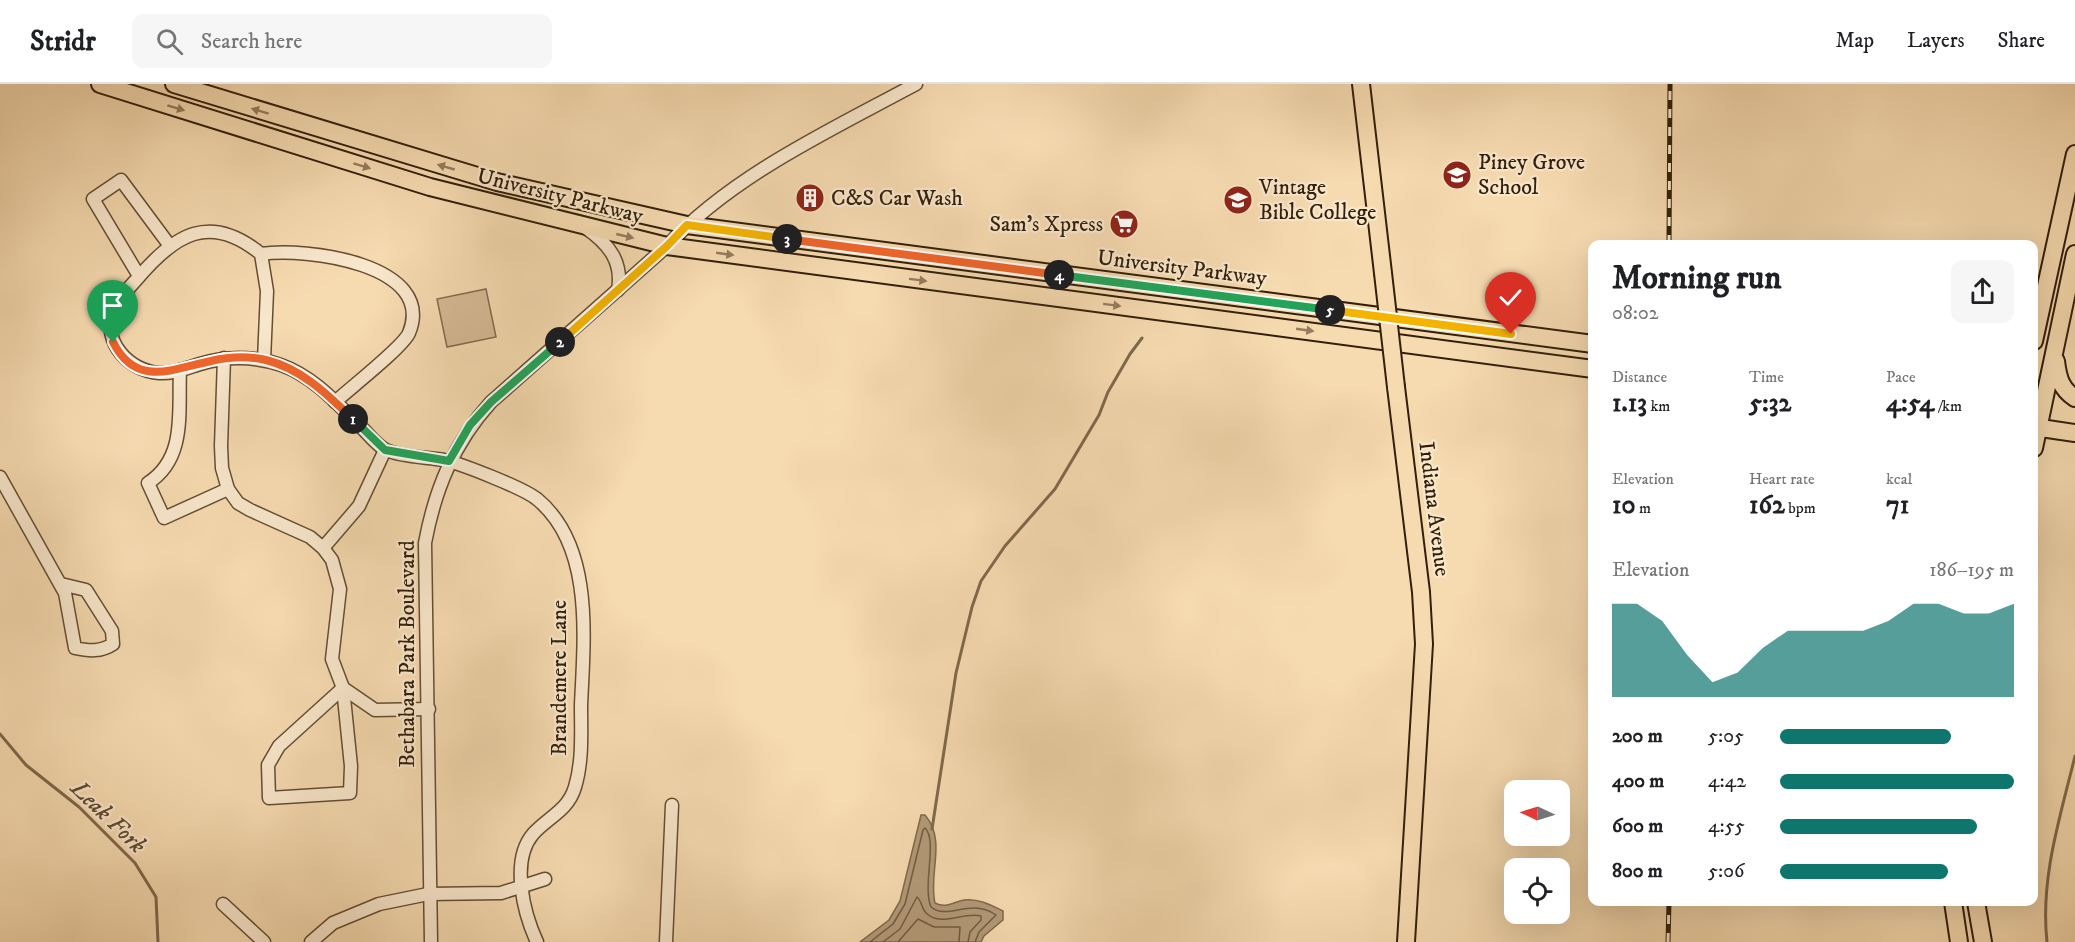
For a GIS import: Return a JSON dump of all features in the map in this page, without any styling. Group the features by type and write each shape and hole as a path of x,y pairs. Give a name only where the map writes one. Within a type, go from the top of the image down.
{"main road":[{"name":"University Parkway","path":"100,84 430,187 667,246 1588,368"},
{"name":"University Parkway","path":"174,84 497,182 687,225 1588,343"},
{"name":"Indiana Avenue","path":"1361,84 1421,592 1424,644 1406,942"},
{"path":"2038,323 2075,154"},
{"path":"2075,254 2055,351 2039,400 2075,405"},
{"path":"2055,351 2061,384 2066,392 2075,398"},
{"path":"2038,428 2075,433"},
{"path":"1954,906 1959,942"},
{"path":"1977,906 1983,942"}],"street":[{"name":"Bethabara Park Boulevard","path":"431,942 428,894 429,709 424,580 425,543 432,508 449,461 470,425 491,402 667,246 687,225 763,168 916,84"},
{"path":"139,276 93,199 120,180 170,246"},
{"path":"583,226 598,237 617,261 620,271 618,290"},
{"path":"323,548 359,506 385,450 305,376 264,360 224,358 159,373 135,366 113,342 110,330 112,313 157,255 197,233 218,232 238,237 261,254 296,252 333,258 381,273 396,281 407,293 412,313 406,337 335,402"},
{"path":"261,254 267,291 264,360"},
{"path":"224,358 221,446 222,468 228,489 238,503 310,537 323,548 335,567 340,589 332,659 343,688 351,766 350,793 269,798 268,765 279,746 343,688"},
{"path":"180,370 174,455 165,470 148,483 164,518 228,489"},
{"name":"Brandemere Lane","path":"385,450 449,461 529,493 549,510 564,530 583,599 585,615 579,770 567,805 541,826 528,842 521,866 527,914 537,942"},
{"path":"0,477 65,593 75,648 90,651 106,649 113,644 112,631 86,590 61,584"},
{"path":"343,688 375,710 429,709"},
{"path":"666,942 672,805"},
{"path":"311,942 333,923 379,904 428,894 489,895 545,879"},
{"path":"223,904 264,942"},
{"path":"326,942 333,923"}],"shaded area":[{"path":"486,289 496,337 447,347 437,299"}],"water":[{"path":"921,815 925,815 935,836 933,892 935,903 946,905 964,900 979,901 1003,911 1003,920 984,936 981,942 860,942 889,920 900,901"}],"waterway":[{"path":"932,829 956,673 972,607 981,581 1005,546 1055,489 1099,415 1108,392 1142,338"},
{"name":"Leak Fork","path":"0,734 26,765 79,807 135,863 156,897 158,942"},
{"path":"2047,942 2046,895 2049,871 2075,756"}],"railway":[{"path":"1669,240 1670,84"},
{"path":"1668,942 1669,906"}],"place":[{"name":"Piney Grove School","path":"1457,175"},
{"name":"C&S Car Wash","path":"810,198"},
{"name":"Vintage Bible College","path":"1238,200"},
{"name":"Sam's Xpress","path":"1124,224"}],"route":[{"path":"113,342 129,362 147,371 159,373 168,373 224,358 264,360 290,368 312,381 385,450 449,461 470,425 491,402 667,246 687,225 1511,334"}]}
